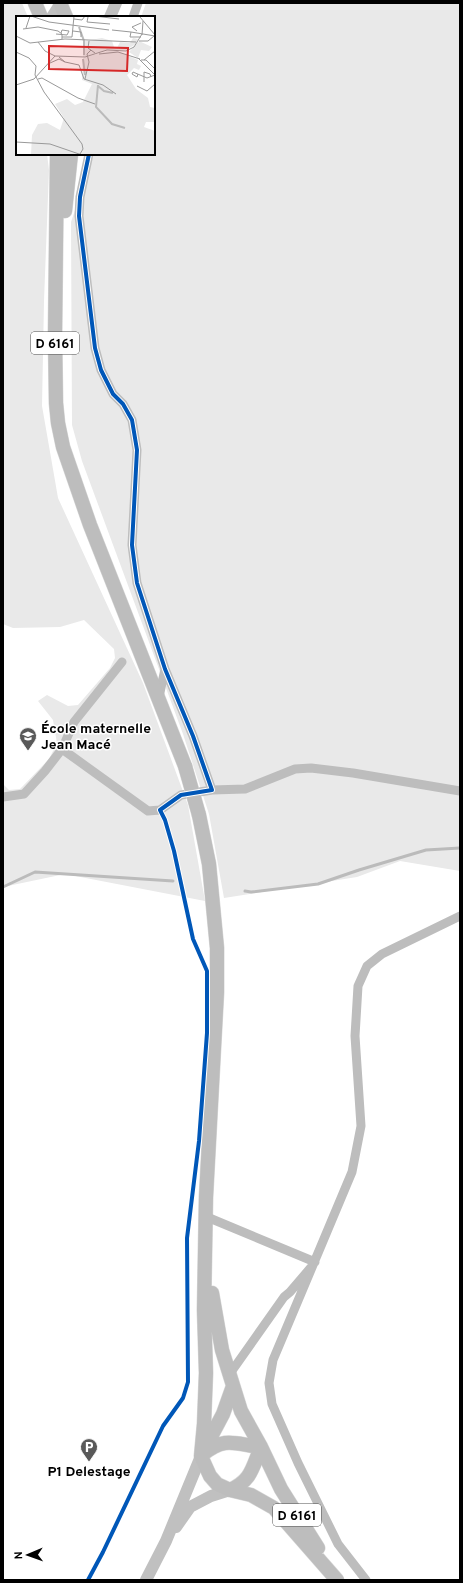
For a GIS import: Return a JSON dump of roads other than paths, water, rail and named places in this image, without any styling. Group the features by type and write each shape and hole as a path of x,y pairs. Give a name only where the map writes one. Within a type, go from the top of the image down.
{"main road":[{"path":"35,3 41,16"},
{"path":"60,3 66,16"},
{"name":"D 6161","path":"56,155 56,403 63,447 90,525 185,766 199,815 209,864 217,948 218,992 206,1197 213,1302 222,1350 241,1411 261,1447 281,1489 338,1580"},
{"name":"D 6161","path":"57,283 71,155"},
{"path":"206,1197 204,1310 206,1373 201,1456 210,1476 217,1484 230,1490 251,1495 274,1508 338,1580"},
{"path":"201,1456 223,1414 231,1380"},
{"path":"201,1456 212,1447 227,1442 261,1447 251,1473 246,1480 239,1486 230,1490"}],"street":[{"path":"53,16 60,3"},
{"path":"110,16 116,3"},
{"path":"116,16 121,3"},
{"path":"134,16 138,3"},
{"path":"65,205 76,155"},
{"path":"90,155 80,196 79,216 95,348 104,377 113,394 123,404 132,420 136,458 132,545 137,583 166,669 193,736 212,790"},
{"path":"3,797 24,794 45,771 62,749 74,722 122,662"},
{"path":"145,665 153,670 166,669"},
{"path":"158,699 166,669"},
{"path":"62,749 148,811 160,810 180,795 212,790 245,789 295,769 311,768 353,773 460,791"},
{"path":"366,1580 338,1544 295,1457 272,1404 269,1384 273,1360 352,1172 361,1126 355,1036 358,986 367,966 382,954 460,916"},
{"path":"207,1217 314,1263"},
{"path":"231,1380 284,1297 314,1263"},
{"path":"146,1580 166,1541 201,1456"},
{"path":"166,1541 190,1507 211,1496 230,1490"}],"waterway":[{"path":"245,891 251,892 318,884 426,850 460,848"},
{"path":"3,887 35,872 173,881"}],"place":[{"name":"École maternelle Jean Macé","path":"28,751"},
{"name":"P1 Delestage","path":"89,1462"}]}
